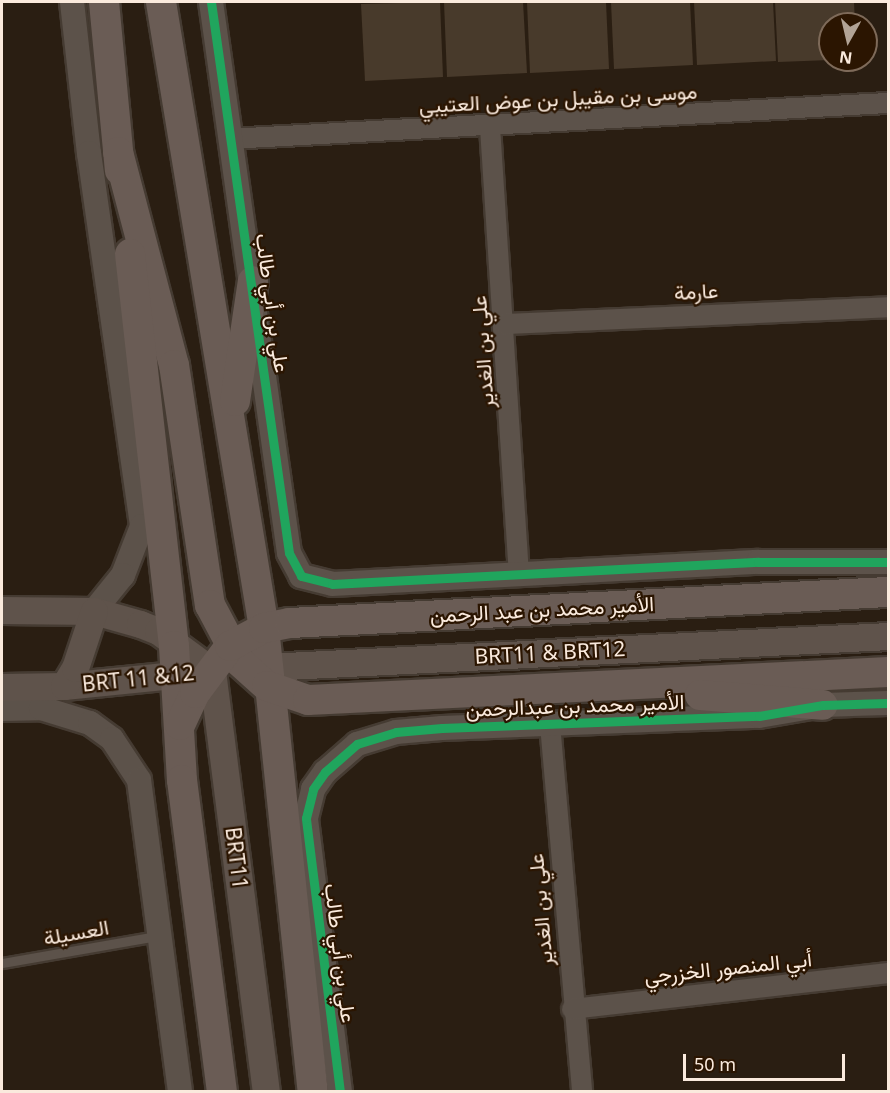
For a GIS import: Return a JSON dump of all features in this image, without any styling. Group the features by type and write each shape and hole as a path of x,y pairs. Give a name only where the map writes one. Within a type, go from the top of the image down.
{"main road":[{"path":"104,2 118,152 174,646 182,780 222,1092"},
{"name":"علي بن أبي طالب","path":"161,2 264,628 253,666 313,1092"},
{"path":"118,152 174,365 210,605 253,666 308,700 888,672"},
{"path":"231,431 253,281"},
{"name":"الأمير محمد بن عبد الرحمن","path":"264,628 312,620 888,592"},
{"path":"2,610 94,611 158,631 174,646 212,671 253,666"},
{"name":"BRT 11 &12","path":"64,686 75,668 94,611"},
{"name":"BRT11 & BRT12","path":"253,666 888,636"},
{"path":"180,725 195,693 212,671 253,666"},
{"name":"BRT 11 &12","path":"2,687 64,686 212,671"},
{"name":"BRT11","path":"212,671 266,1092"},
{"path":"626,685 767,703 823,705"}],"street":[{"path":"72,2 89,153 142,526 123,575 94,611"},
{"name":"علي بن أبي طالب","path":"211,2 229,139 253,281 289,553 301,576 332,584 519,575"},
{"name":"موسى بن مقيبل بن عوض العتيبي","path":"229,139 490,127 888,102"},
{"name":"علي بن الغدير","path":"490,127 505,324 519,575"},
{"name":"عارمة","path":"505,324 888,307"},
{"path":"519,575 758,562 815,564 888,562"},
{"path":"815,564 888,573"},
{"name":"الأمير محمد بن عبدالرحمن","path":"306,818 313,789 325,772 357,744 396,732 759,716 823,705 888,703"},
{"path":"2,709 42,708 68,713 112,740 139,780 153,866 157,936 180,1092"},
{"name":"علي بن الغدير","path":"550,724 572,1009 582,1092"},
{"name":"علي بن أبي طالب","path":"306,818 340,1092"},
{"name":"أبي المنصور الخزرجي","path":"572,1009 888,973"}],"lane":[{"name":"العسيلة","path":"2,963 157,936"}],"building":[{"path":"440,2 443,77 365,81 361,4"},
{"path":"444,2 523,2 527,73 447,77"},
{"path":"527,2 606,2 609,69 530,73"},
{"path":"611,2 690,2 693,65 614,69"},
{"path":"694,2 773,2 776,61 697,65"},
{"path":"775,2 854,2 854,12 818,12 818,60 778,62"}],"cycle path":[{"path":"211,2 289,553 301,576 332,584 758,562 888,562"},
{"path":"340,1092 306,818 313,789 325,772 357,744 396,732 442,728 759,716 823,705 888,703"}]}
